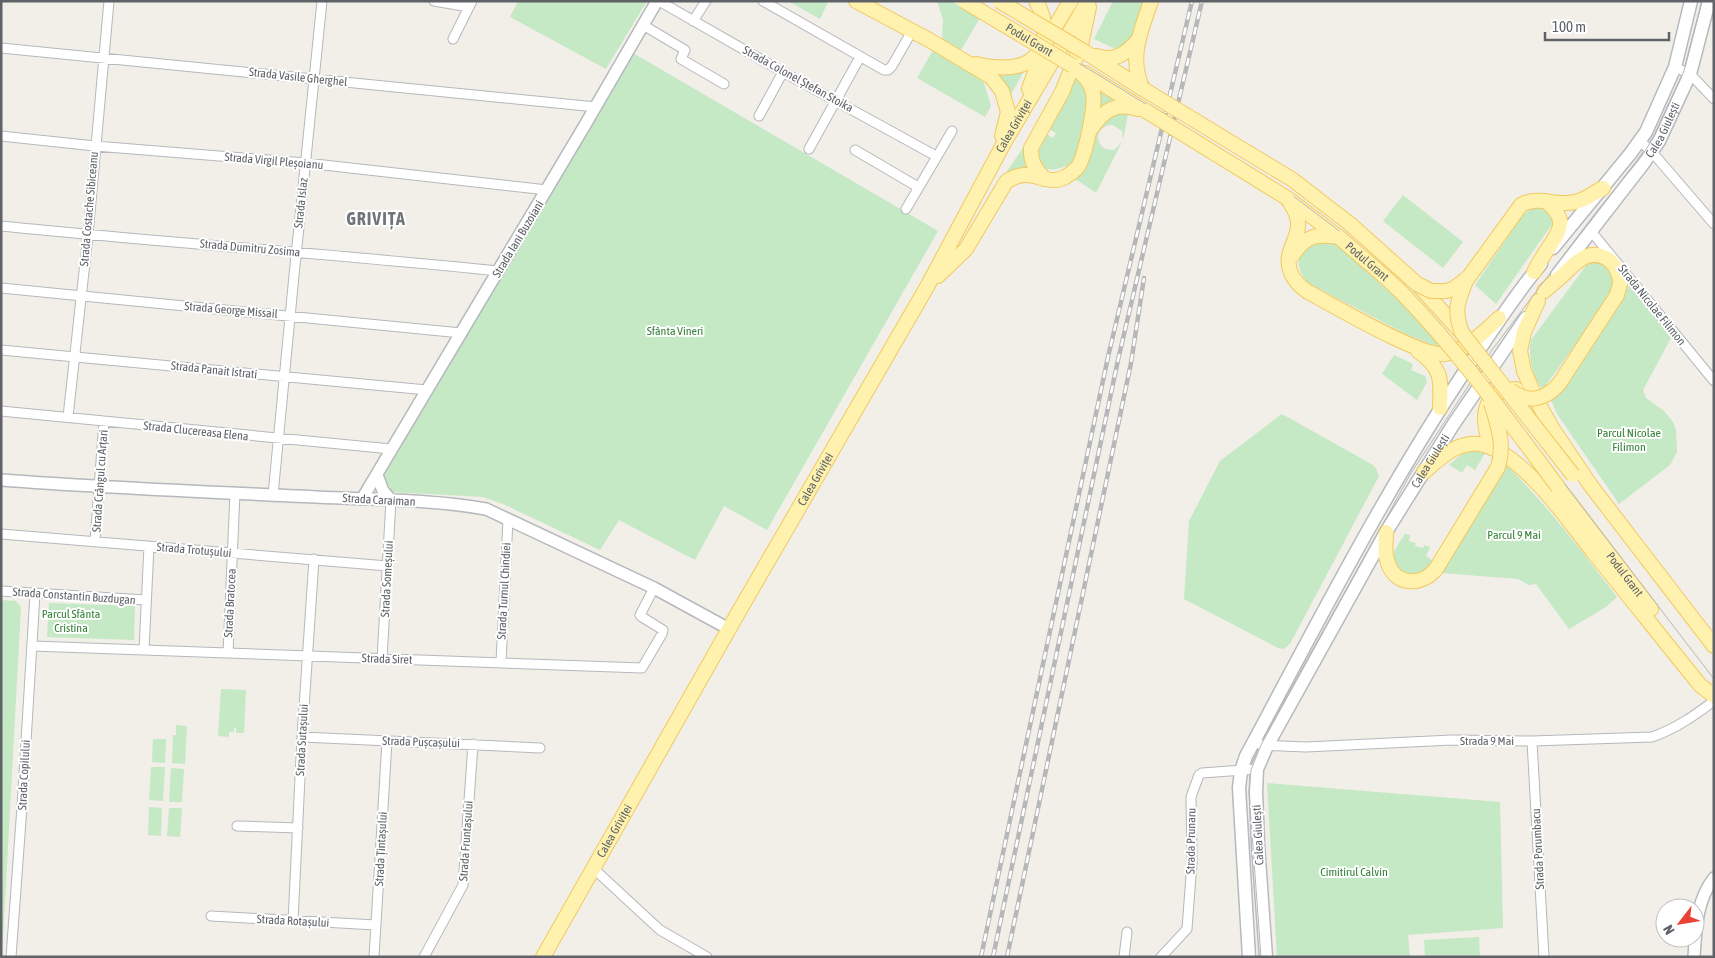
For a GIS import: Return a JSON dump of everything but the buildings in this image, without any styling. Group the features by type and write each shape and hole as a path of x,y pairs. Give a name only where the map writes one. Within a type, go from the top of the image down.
{"main road":[{"path":"856,1 968,63 995,81 1002,90 1008,112 995,158"},
{"name":"Podul Grant","path":"964,1 1288,198 1340,238 1401,292 1443,338 1488,393 1714,695"},
{"name":"Podul Grant","path":"999,1 1300,185 1358,230 1417,284 1462,333 1499,379 1684,623 1714,658"},
{"path":"1021,114 1041,52 1045,29 1045,22 1036,1"},
{"path":"968,63 996,68 1010,68 1028,62 1041,52 1071,1"},
{"path":"1045,179 1032,162 1031,148 1062,92 1081,45 1089,1"},
{"name":"Calea Griviței","path":"543,957 729,629 928,286 995,158 1089,1"},
{"path":"1143,88 1136,69 1138,40 1151,1"},
{"name":"Calea Giulești","path":"1249,957 1239,788 1241,770 1246,756 1369,529 1440,408 1499,318 1640,140 1650,123 1675,67 1691,1"},
{"name":"Calea Giulești","path":"1266,957 1258,846 1256,769 1386,532 1453,425 1541,296 1652,152 1690,74 1709,1"},
{"path":"1085,52 1104,58 1116,58 1129,50 1138,40"},
{"path":"928,286 966,249 1006,182 1026,174 1045,179 1060,179 1065,178 1077,168 1082,160 1094,106 1093,94 1088,80 1073,66"},
{"path":"1088,134 1108,110 1124,106 1146,111"},
{"path":"1462,333 1458,321 1457,306 1468,278 1516,210 1528,201 1575,202 1603,188"},
{"path":"1288,198 1294,208 1298,224 1297,233 1290,252 1291,276 1302,288 1411,346 1433,354 1446,354 1472,341 1499,318"},
{"path":"1534,272 1560,228 1560,217 1546,201"},
{"path":"1289,262 1297,248 1307,239 1324,235 1340,238"},
{"path":"1499,379 1515,394 1524,398 1538,399 1551,392 1617,295 1620,284 1618,273 1612,264 1604,257 1592,255 1579,259 1541,296 1524,332 1520,351 1524,371 1532,390 1552,428 1586,480 1714,646"},
{"path":"1417,284 1431,291 1446,291 1453,289 1468,278"},
{"path":"1411,346 1429,360 1438,372 1441,385 1440,408"},
{"path":"1492,448 1486,432 1484,419 1486,408 1491,400 1500,392 1510,389 1532,390"},
{"path":"1386,532 1386,557 1390,568 1398,577 1414,582 1421,581 1436,569 1495,473 1500,460 1501,438 1488,393"},
{"path":"1424,472 1443,456 1460,446 1478,444 1492,448 1516,464 1540,487 1700,685 1714,695"}],"street":[{"name":"Strada Costache Sibiceanu","path":"68,417 88,235 109,1"},
{"name":"Strada Islaz","path":"273,495 285,378 289,315 322,1"},
{"path":"434,1 470,4 453,39"},
{"name":"Strada Colonel Ștefan Stoika","path":"658,1 936,156"},
{"name":"Strada Iani Buzoiani","path":"362,499 658,1"},
{"path":"693,21 706,1"},
{"path":"763,1 884,70 888,70 892,66 912,31"},
{"path":"643,26 685,50 681,58 724,84"},
{"name":"Strada Vasile Gherghel","path":"1,48 596,107"},
{"path":"809,150 860,57"},
{"path":"1675,67 1690,74 1714,99"},
{"path":"759,116 783,72"},
{"path":"906,208 952,131"},
{"name":"Strada Virgil Pleșoianu","path":"1,136 95,146 306,163 547,190"},
{"path":"1640,140 1714,224"},
{"path":"855,150 918,187"},
{"name":"Strada Dumitru Zosima","path":"1,226 498,271"},
{"name":"Strada Nicolae Filimon","path":"1590,230 1713,378"},
{"name":"Strada George Missail","path":"1,288 461,333"},
{"name":"Strada Panait Istrati","path":"1,350 427,390"},
{"name":"Strada Clucereasa Elena","path":"1,411 392,449"},
{"name":"Strada Crângul cu Arțari","path":"95,541 104,421"},
{"path":"376,474 383,491 391,500"},
{"name":"Strada Caraiman","path":"1,480 99,487 391,500 486,509 654,588 729,629"},
{"name":"Strada Bratocea","path":"228,653 235,493"},
{"name":"Strada Someșului","path":"382,658 391,500"},
{"name":"Strada Turnul Chindiei","path":"501,662 508,519"},
{"name":"Strada Trotușului","path":"1,534 388,566"},
{"path":"144,650 149,546"},
{"name":"Strada Sutașului","path":"293,921 302,737 314,559"},
{"name":"Strada Siret","path":"32,646 642,668 662,634 662,630 640,614 654,588"},
{"name":"Strada Constantin Buzdugan","path":"1,591 146,600"},
{"name":"Strada Copilului","path":"11,957 35,594"},
{"name":"Strada 9 Mai","path":"1267,746 1306,747 1452,740 1532,741 1652,737 1678,726 1714,701"},
{"name":"Strada Pușcașului","path":"302,737 540,748"},
{"path":"1255,738 1258,744 1267,746"},
{"name":"Strada Țintașului","path":"374,957 386,741"},
{"name":"Strada Porumbacu","path":"1532,741 1544,957"},
{"name":"Strada Fruntașului","path":"424,957 463,885 473,744"},
{"name":"Strada Prunaru","path":"1161,957 1187,929 1192,862 1191,797 1199,775 1202,773 1256,769"},
{"path":"236,826 298,828"},
{"path":"594,868 660,930 707,957"},
{"path":"1694,957 1700,905 1705,891 1714,878"},
{"name":"Strada Rotașului","path":"211,916 376,925"},
{"path":"1124,957 1127,932"}],"green space":[{"path":"518,1 647,1 606,69 510,17"},
{"path":"788,1 827,1 828,2 820,19"},
{"path":"937,1 951,1 980,18 961,50 942,40 943,20"},
{"path":"1113,1 1144,1 1131,39 1120,51 1094,39"},
{"path":"933,50 983,80 991,106 985,117 917,78"},
{"name":"Sfânta Vineri","path":"633,53 938,231 767,530 724,506 695,560 619,520 600,550 503,504 483,497 392,492 382,474"},
{"path":"1025,69 1009,98 993,72"},
{"path":"1076,75 1116,98 1128,115 1123,140 1122,131 1113,125 1106,126 1099,133 1099,143 1107,150 1114,150 1122,142 1096,193 1074,178 1066,166 1051,169 1043,166 1037,151 1036,144 1044,132 1053,138 1056,133 1047,128"},
{"path":"1030,137 1027,167 1011,170 1004,176"},
{"path":"1403,195 1463,242 1443,268 1383,221"},
{"path":"1542,207 1547,209 1555,219 1496,304 1475,285 1522,216 1531,209"},
{"path":"1318,240 1335,243 1346,252 1410,311 1442,348 1408,335 1308,283 1300,269 1300,254 1306,245"},
{"path":"1595,261 1604,262 1615,276 1612,295 1543,389 1536,379 1532,366 1531,340 1588,263"},
{"name":"Parcul Nicolae Filimon","path":"1630,284 1671,338 1643,390 1646,398 1664,411 1673,422 1676,430 1677,452 1670,465 1619,504 1557,414 1551,400"},
{"path":"1394,355 1413,364 1411,370 1425,376 1427,382 1417,400 1382,374"},
{"path":"1282,414 1373,465 1379,476 1290,644 1284,649 1278,648 1184,599 1189,521 1220,461"},
{"path":"1474,451 1485,453 1475,470 1467,465 1462,473 1449,465 1462,454"},
{"name":"Parcul 9 Mai","path":"1504,463 1549,511 1617,597 1606,607 1569,629 1536,584 1529,585 1518,579 1442,573 1492,488"},
{"path":"1405,534 1410,535 1409,541 1416,543 1415,546 1423,548 1424,545 1430,547 1426,556 1436,563 1421,576 1404,575 1394,559 1395,550"},
{"path":"1,600 16,601 21,607 2,957"},
{"name":"Parcul Sfânta Cristina","path":"49,603 135,606 134,640 47,637"},
{"path":"221,689 246,690 244,733 236,733 236,728 234,728 234,732 229,732 229,737 218,736"},
{"path":"176,725 187,726 185,764 172,763 173,735 176,735"},
{"path":"153,739 166,739 165,763 152,762"},
{"path":"151,767 165,767 163,801 149,800"},
{"path":"171,768 184,769 182,802 169,802"},
{"name":"Cimitirul Calvin","path":"1267,783 1500,802 1503,928 1408,935 1410,957 1277,957"},
{"path":"149,807 162,808 161,836 148,835"},
{"path":"169,808 182,808 180,837 167,836"},
{"path":"1479,937 1480,957 1425,957 1424,940"}],"tram line":[{"path":"974,1 1097,74 1288,192 1342,233 1402,286 1444,332 1524,431 1714,679"},
{"path":"1261,957 1249,792 1251,770 1261,745 1411,473 1492,350 1597,211 1642,156 1655,135 1684,71 1702,1"}],"railway":[{"path":"981,957 1108,357 1192,1"},
{"path":"993,957 1118,360 1202,1"},
{"path":"1007,957 1131,363 1144,278"}],"district":[{"name":"GRIVIȚA","path":"376,218"}]}
